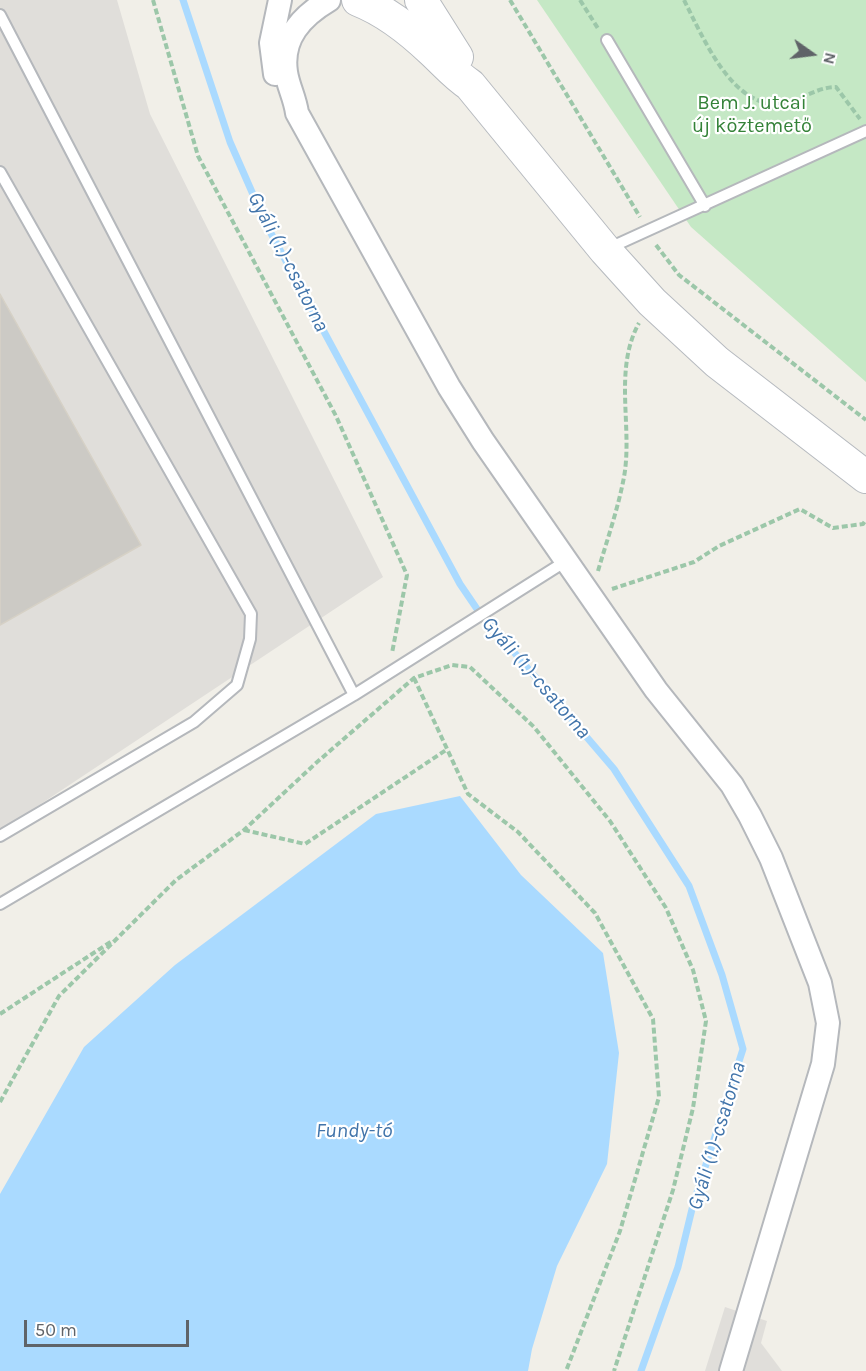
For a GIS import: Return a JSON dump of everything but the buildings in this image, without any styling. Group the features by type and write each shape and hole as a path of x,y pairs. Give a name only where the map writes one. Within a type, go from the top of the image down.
{"main road":[{"path":"358,0 388,15 432,50 458,77 470,85 605,250 652,302 717,362 866,477"},
{"path":"421,0 438,32 464,66 470,85"}],"street":[{"path":"279,0 271,43 272,63 280,93 288,107 297,113"},
{"path":"329,0 303,17 287,48 286,74 296,99 297,113 449,387 483,441 656,690 732,785 771,858 826,1004 828,1023 824,1064 731,1371"}],"lane":[{"path":"0,15 354,695"},
{"path":"607,40 705,206"},
{"path":"605,250 705,206 864,126"},
{"path":"0,172 251,614 250,639 237,685 194,722 0,836"},
{"path":"0,904 354,695 566,561"}],"path":[{"path":"153,0 198,156 336,416 407,575 388,673"},
{"path":"510,0 657,247 679,275 866,420"},
{"path":"580,0 591,20 607,40"},
{"path":"684,0 718,62 740,90 759,101 783,104 826,87 836,87 864,126"},
{"path":"591,597 624,476 629,347 652,302"},
{"path":"591,597 694,562 719,546 800,509 833,528 863,524 866,520"},
{"path":"0,1102 59,996 176,880 244,830 316,763 414,678 452,665 470,667 534,728 610,821 666,908 693,970 706,1021 693,1108 673,1190 614,1371"},
{"path":"414,678 468,794 518,832 595,913 653,1019 659,1097 620,1231 566,1371"},
{"path":"244,830 305,844 446,750"},
{"path":"0,1014 120,936"}],"shaded area":[{"path":"0,0 117,0 150,114 383,577 0,831"},
{"path":"725,1307 767,1321 761,1343 782,1371 705,1371"}],"green space":[{"name":"Bem J. utcai új köztemető","path":"537,0 866,0 866,382 691,227"}],"water":[{"name":"Fundy-tó","path":"460,796 521,875 603,953 619,1053 607,1164 557,1266 532,1349 528,1371 0,1371 0,1194 84,1047 175,965 376,814"}],"waterway":[{"name":"Gyáli (1.)-csatorna","path":"183,0 230,142 266,224 460,584 477,609 614,769 689,886 722,975 743,1049 693,1205 678,1267 641,1371"}]}
